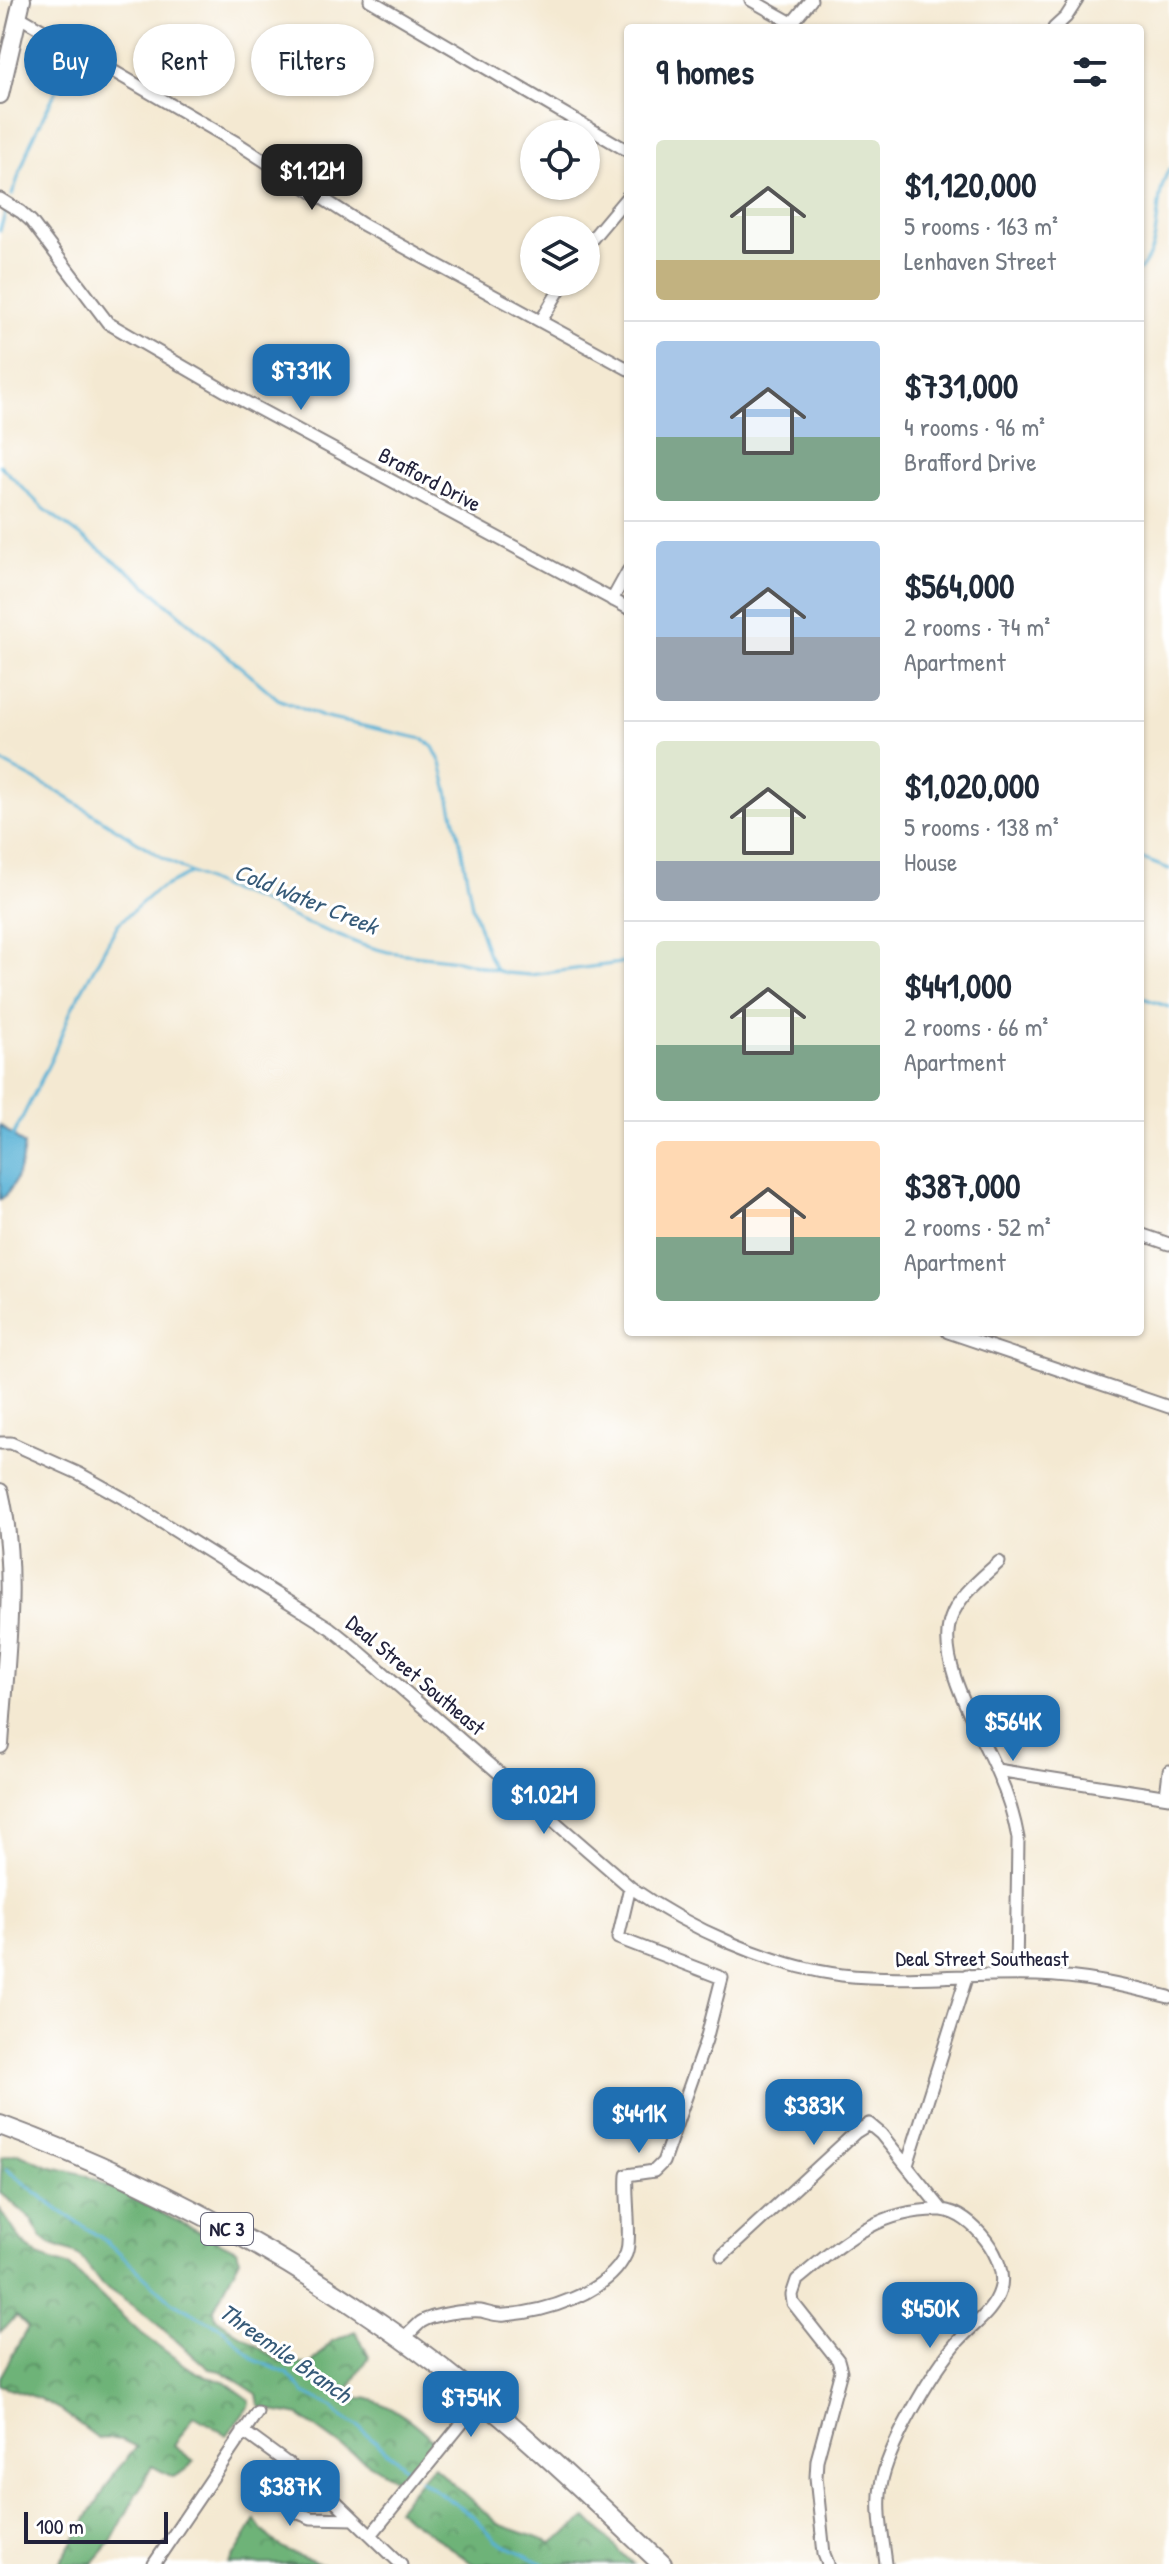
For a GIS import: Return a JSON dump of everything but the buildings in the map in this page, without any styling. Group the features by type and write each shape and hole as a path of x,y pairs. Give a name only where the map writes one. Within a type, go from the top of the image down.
{"main road":[{"path":"0,95 20,8"},
{"path":"0,1492 8,1536 9,1587 0,1745"},
{"name":"NC 3","path":"0,2125 91,2162 196,2212 314,2279 403,2339 480,2401 579,2486 662,2564"}],"street":[{"path":"370,0 624,149"},
{"path":"751,0 787,24"},
{"path":"792,24 811,0"},
{"path":"1068,23 1077,0"},
{"path":"20,8 362,224 624,367"},
{"name":"Brafford Drive","path":"0,199 31,221 108,323 221,389 624,606"},
{"path":"600,229 624,201"},
{"path":"541,321 556,296"},
{"path":"612,600 624,578"},
{"path":"1144,1235 1169,1244"},
{"path":"960,1336 1169,1407"},
{"name":"Deal Street Southeast","path":"0,1443 11,1443 80,1474 123,1498 330,1628 630,1887 699,1928 795,1965 840,1975 890,1978 967,1975 1071,1977 1169,1997"},
{"path":"999,1562 957,1606 951,1619 948,1643 959,1685 997,1770 1015,1821 1018,1838 1016,1975"},
{"path":"997,1770 1168,1797 1169,1771"},
{"path":"403,2339 423,2320 462,2311 501,2316 568,2303 606,2278 627,2253 627,2175 654,2171 663,2162 706,2040 722,1978 618,1938 630,1887"},
{"path":"907,2165 967,1975"},
{"path":"722,2256 869,2124 881,2134 942,2210"},
{"path":"828,2564 824,2554 817,2460 841,2371 838,2360 793,2303 794,2287 797,2280 858,2231 916,2211 942,2210 957,2214 992,2249 1003,2280 993,2306 955,2345 935,2372 887,2462 880,2503 886,2564"},
{"path":"371,2535 480,2401"},
{"path":"154,2564 257,2412"},
{"path":"243,2431 325,2491 401,2564"},
{"path":"288,2463 301,2514 311,2518 354,2519"}],"green space":[{"path":"18,2153 48,2166 83,2174 236,2250 240,2258 214,2309 216,2318 280,2362 310,2365 332,2341 356,2331 369,2357 343,2398 366,2398 387,2406 413,2422 434,2442 397,2480 342,2447 299,2416 263,2409 257,2394 221,2371 209,2369 149,2317 101,2284 79,2255 50,2244 41,2237 31,2219 0,2192 2,2157"},
{"path":"0,2209 22,2242 38,2256 70,2267 137,2330 187,2367 206,2377 224,2381 250,2400 250,2405 227,2435 194,2416 174,2446 194,2461 173,2477 152,2466 111,2542 92,2564 59,2564 116,2471 137,2447 122,2440 98,2438 59,2409 0,2385 0,2377 28,2327 17,2316 0,2332"},
{"path":"433,2466 498,2524 552,2543 587,2518 633,2564 473,2564 396,2509"},
{"path":"256,2520 277,2544 303,2558 323,2564 229,2564"}],"water":[{"path":"0,1125 24,1145 14,1183 0,1200"}],"waterway":[{"path":"12,195 30,144 53,96"},
{"path":"1144,264 1153,247 1160,195 1169,169"},
{"path":"0,230 6,211"},
{"path":"0,465 43,508 135,576 278,699 322,717 423,739 433,747 441,763 472,906 496,970"},
{"name":"Cold Water Creek","path":"0,761 58,792 191,873 362,945 530,975 624,963"},
{"path":"1144,860 1169,869"},
{"path":"13,1136 51,1060 72,1008 118,924 155,891 191,873"},
{"name":"Cold Water Creek","path":"1144,998 1169,1007"},
{"name":"Threemile Branch","path":"6,2169 60,2211 106,2241 172,2302 223,2329 255,2360 288,2374 304,2393 333,2407 414,2475"},
{"name":"Threemile Branch","path":"420,2480 473,2516 496,2541 544,2564"}]}
